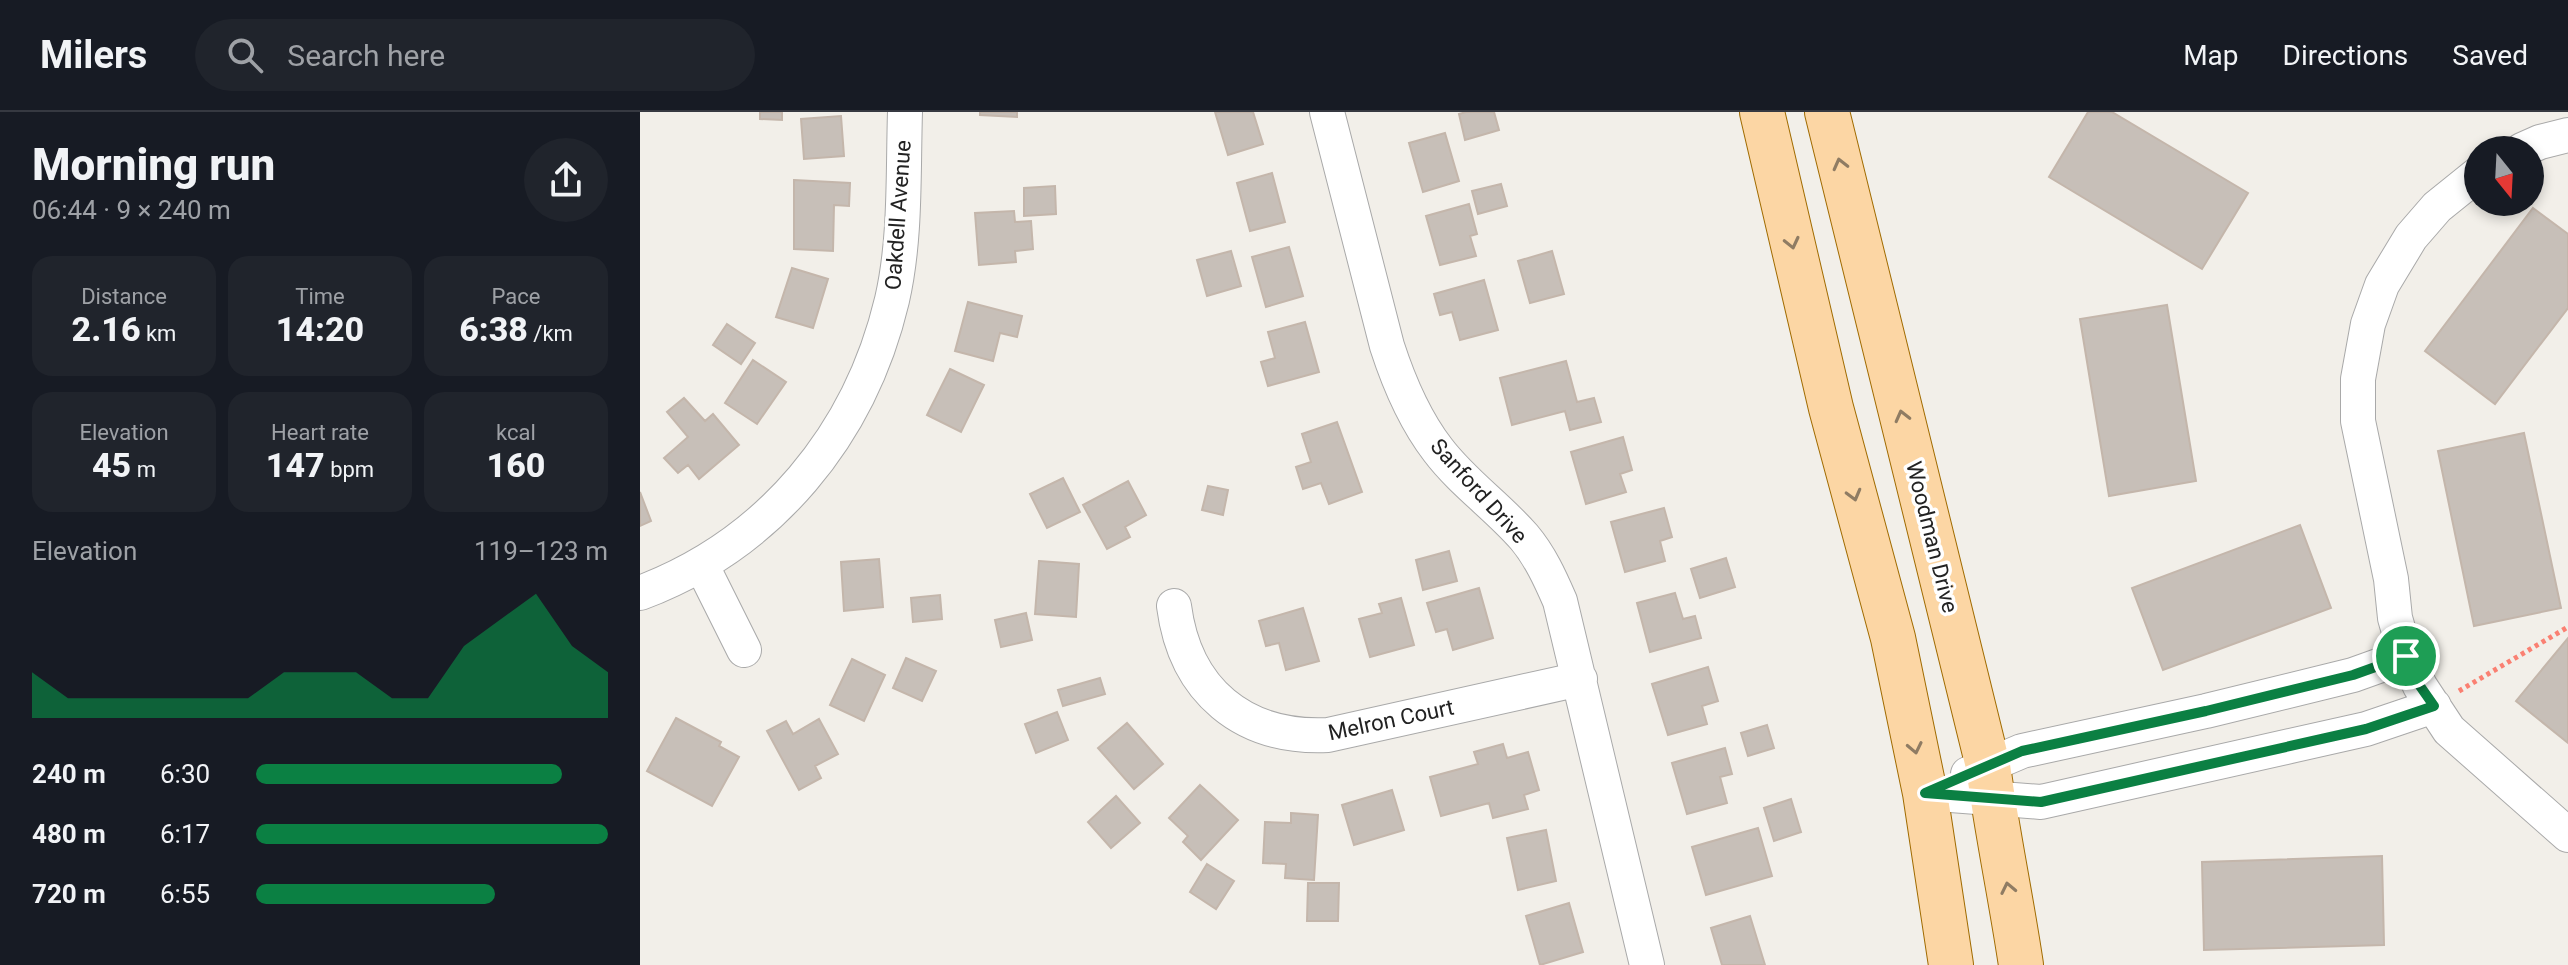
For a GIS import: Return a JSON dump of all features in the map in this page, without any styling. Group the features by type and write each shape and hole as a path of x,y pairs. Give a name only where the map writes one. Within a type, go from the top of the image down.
{"main road":[{"path":"1762,112 1831,408 1893,638 1925,793 1951,965"},
{"name":"Woodman Drive","path":"1827,112 1990,782 2021,965"}],"street":[{"name":"Oakdell Avenue","path":"640,593 701,564 739,541 792,491 824,452 858,394 878,348 892,299 898,262 905,112"},
{"name":"Sanford Drive","path":"1327,112 1387,346 1414,413 1437,449 1465,482 1524,538 1545,568 1560,601 1647,965"},
{"path":"2544,141 2568,135"},
{"path":"2464,185 2437,207 2411,237 2389,273 2368,324 2358,379 2358,421 2391,579 2395,618 2406,656 2420,686 2449,730 2568,835"},
{"path":"701,564 744,650"},
{"name":"Melron Court","path":"1174,606 1189,660 1204,684 1223,704 1246,720 1272,731 1300,736 1328,735 1580,679"},
{"path":"1990,782 2022,751 2353,675 2406,656"},
{"path":"1925,793 1990,782 2041,802 2366,729 2434,706"}],"path":[{"path":"2434,706 2568,627"}],"building":[{"path":"760,112 782,112 782,120 760,119"},
{"path":"980,112 1017,112 1017,117 980,115"},
{"path":"1215,112 1253,112 1263,144 1228,155"},
{"path":"1494,112 1499,130 1465,140 1459,114"},
{"path":"2088,112 2112,112 2248,193 2202,269 2049,177"},
{"path":"841,116 844,156 804,159 801,119"},
{"path":"1445,133 1459,181 1423,192 1409,143"},
{"path":"1272,173 1285,222 1250,231 1237,183"},
{"path":"794,180 850,183 849,206 834,205 833,251 794,249"},
{"path":"1501,184 1507,206 1478,214 1472,191"},
{"path":"1055,186 1056,214 1024,216 1024,188"},
{"path":"1469,204 1477,234 1470,236 1476,256 1440,265 1426,216"},
{"path":"1014,211 1015,222 1031,221 1033,249 1015,251 1016,262 979,265 975,213"},
{"path":"2527,216 2544,216 2568,234 2568,308 2495,404 2425,351"},
{"path":"1289,247 1303,296 1266,307 1252,257"},
{"path":"1231,251 1241,286 1207,296 1197,260"},
{"path":"1552,251 1564,294 1530,303 1518,261"},
{"path":"792,268 828,279 813,328 776,317"},
{"path":"1484,280 1498,330 1460,340 1452,312 1440,315 1434,294"},
{"path":"968,302 1022,316 1017,337 1000,333 993,361 955,351"},
{"path":"2167,305 2196,481 2109,496 2080,319"},
{"path":"1305,322 1319,372 1268,386 1261,362 1275,358 1268,332"},
{"path":"727,324 755,343 741,364 713,345"},
{"path":"753,360 786,382 757,424 725,403"},
{"path":"1566,361 1577,402 1594,398 1601,422 1570,430 1565,411 1512,425 1500,378"},
{"path":"950,369 984,385 961,432 927,415"},
{"path":"684,398 705,421 713,414 739,445 699,479 688,465 678,473 664,458 688,437 667,412"},
{"path":"1337,422 1362,492 1329,504 1321,483 1303,489 1296,467 1311,462 1302,434"},
{"path":"2524,433 2561,608 2474,626 2438,451"},
{"path":"1623,437 1632,470 1620,474 1626,492 1586,504 1571,452"},
{"path":"1063,478 1080,512 1047,528 1030,494"},
{"path":"1128,481 1146,515 1125,527 1130,537 1107,549 1083,505"},
{"path":"1208,486 1228,490 1223,515 1202,510"},
{"path":"640,492 651,521 640,526"},
{"path":"1664,508 1672,537 1660,541 1665,561 1625,572 1611,522"},
{"path":"2300,525 2331,608 2163,670 2132,588"},
{"path":"1449,551 1457,581 1423,590 1416,560"},
{"path":"1726,558 1735,587 1700,598 1691,569"},
{"path":"879,559 883,607 844,611 841,562"},
{"path":"1039,561 1079,564 1076,617 1035,614"},
{"path":"1479,588 1493,638 1453,650 1447,629 1436,632 1427,603"},
{"path":"1675,593 1683,619 1695,616 1701,638 1650,652 1637,603"},
{"path":"940,595 942,619 913,622 911,598"},
{"path":"1401,598 1414,645 1370,657 1359,619 1382,613 1379,604"},
{"path":"1303,608 1319,661 1286,670 1279,643 1266,646 1259,621"},
{"path":"1026,613 1032,640 1001,647 995,620"},
{"path":"2568,638 2568,743 2516,701"},
{"path":"906,658 936,671 922,701 893,688"},
{"path":"852,659 885,675 864,721 830,705"},
{"path":"1708,667 1718,701 1702,706 1707,724 1668,735 1652,684"},
{"path":"1100,678 1105,694 1063,706 1058,690"},
{"path":"1057,712 1068,740 1036,753 1025,724"},
{"path":"676,718 721,742 719,746 739,757 712,806 647,771"},
{"path":"819,719 838,754 815,766 821,778 799,790 767,731 786,721 793,734"},
{"path":"1127,723 1163,764 1134,789 1098,748"},
{"path":"1767,725 1774,748 1748,756 1741,733"},
{"path":"1503,744 1507,758 1528,752 1539,790 1524,795 1528,809 1493,818 1489,803 1441,816 1430,777 1478,764 1474,752"},
{"path":"1725,748 1732,774 1720,777 1727,803 1687,814 1672,763"},
{"path":"1200,785 1238,820 1201,860 1183,842 1188,836 1169,818"},
{"path":"1392,790 1404,830 1354,845 1342,805"},
{"path":"1116,796 1140,823 1111,848 1088,822"},
{"path":"1791,799 1801,832 1774,841 1764,808"},
{"path":"1291,813 1318,815 1314,880 1285,878 1286,864 1263,863 1265,822 1291,823"},
{"path":"1758,828 1772,876 1706,895 1692,847"},
{"path":"1546,830 1556,881 1518,890 1507,838"},
{"path":"2382,856 2384,945 2204,950 2202,862"},
{"path":"1207,864 1234,881 1216,909 1190,892"},
{"path":"1308,883 1339,883 1338,921 1307,921"},
{"path":"1569,903 1583,952 1540,965 1526,916"},
{"path":"1750,916 1765,965 1722,965 1711,928"}],"route":[{"path":"2406,656 2420,686 2434,706 2366,729 2041,802 1925,793 2022,751 2353,675 2406,656"}]}
